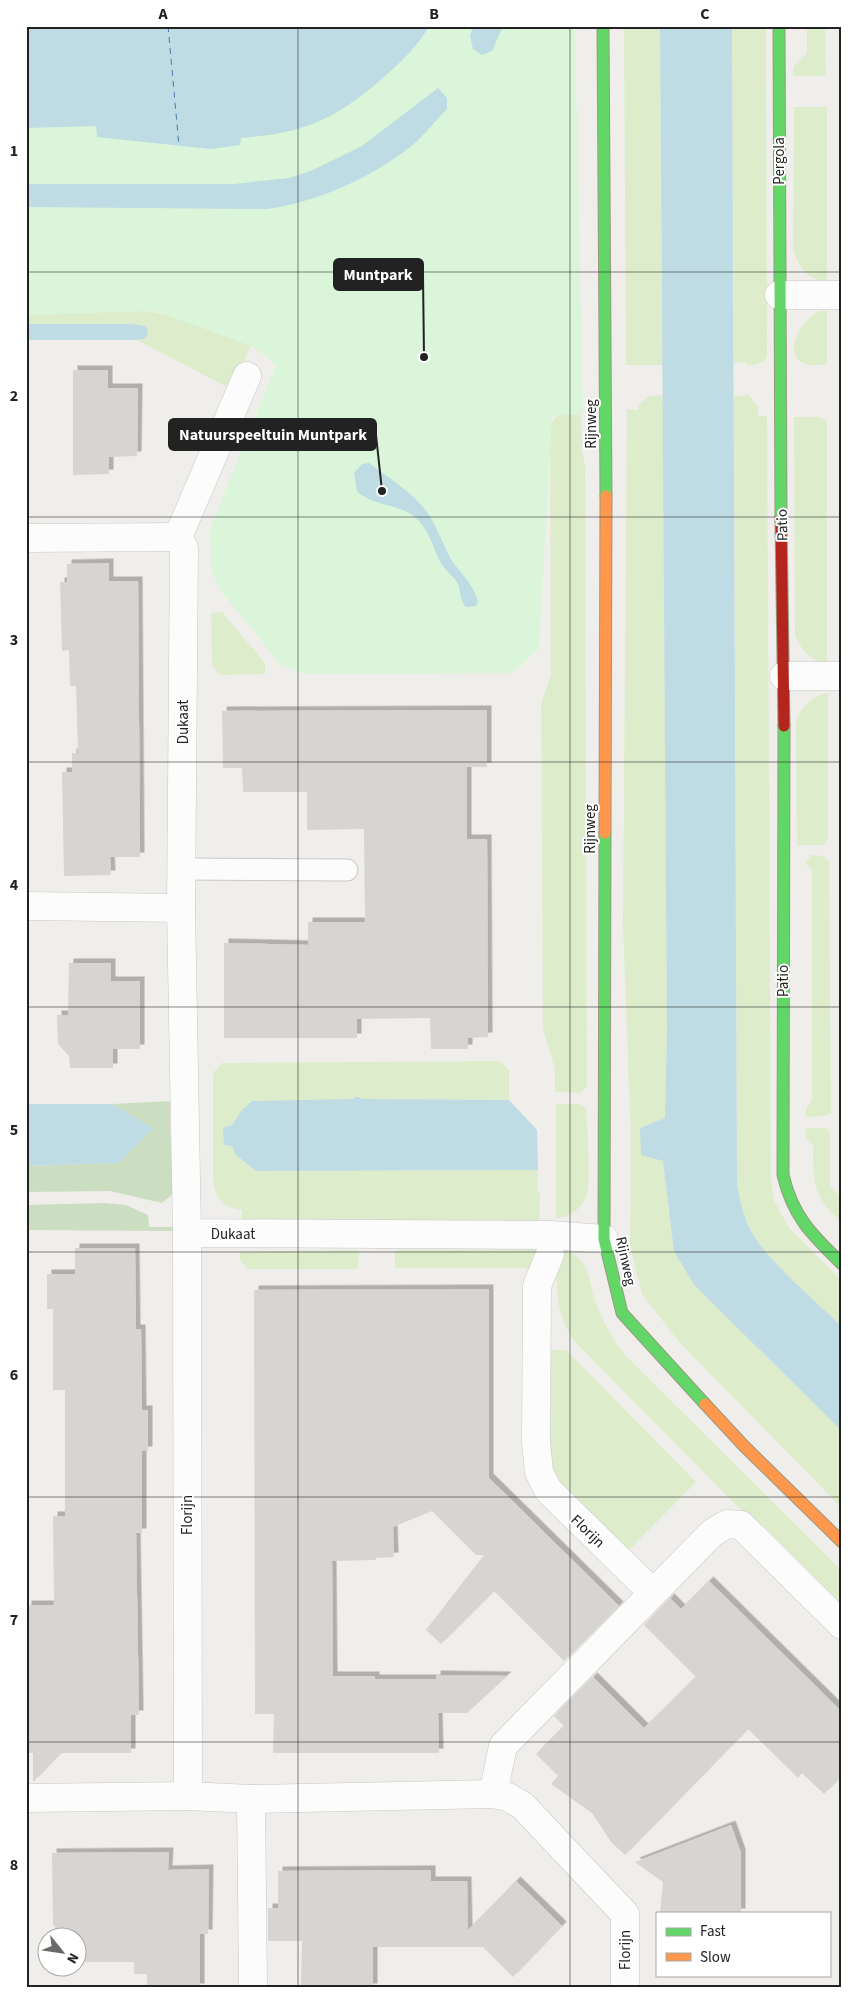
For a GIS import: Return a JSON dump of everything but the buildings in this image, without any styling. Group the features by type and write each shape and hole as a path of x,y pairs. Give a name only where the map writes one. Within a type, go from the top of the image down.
{"street":[{"name":"Rijnweg","path":"602,26 606,392 604,1239 622,1313 744,1446 842,1542"},
{"name":"Pergola","path":"779,26 779,374"},
{"path":"779,295 842,295"},
{"name":"Patio","path":"779,374 784,676 783,1175 788,1200 801,1224 842,1264"},
{"path":"26,538 178,537 247,376"},
{"name":"Dukaat","path":"178,537 184,548 181,908 187,1233 550,1235 604,1239"},
{"path":"784,676 842,676"},
{"path":"26,906 181,908"},
{"name":"Florijn","path":"187,1233 188,1796"},
{"name":"Florijn","path":"550,1254 537,1286 536,1442 539,1472 548,1490 652,1592"},
{"path":"493,1794 503,1746 652,1592 712,1533 727,1524 741,1525 842,1625"},
{"name":"Florijn","path":"26,1798 188,1796 251,1799 493,1794 508,1797 523,1806 625,1914 625,1988"},
{"path":"251,1799 253,1988"}],"lane":[{"path":"182,868 347,870"}],"green space":[{"path":"26,26 575,26 583,414 552,416 539,649 512,673 305,674 281,665 219,589 211,569 210,529 276,365 254,347 155,311 26,315"},
{"path":"624,26 660,26 662,365 626,365"},
{"path":"732,26 766,26 767,356 761,363 753,365 747,365 746,362 734,363"},
{"path":"807,26 825,26 826,76 793,76 793,67 807,53"},
{"path":"794,107 827,107 827,282 814,278 804,271 793,248"},
{"path":"132,309 178,318 251,344 237,379 225,386 137,340 144,339 146,326 131,324 26,324 26,310"},
{"path":"820,311 827,311 827,364 811,365 801,362 796,356 794,348 800,331 806,322"},
{"path":"663,395 667,1031 665,1118 640,1128 663,1161 674,1251 694,1285 842,1431 842,1508 679,1342 642,1294 630,1247 631,1141 623,924 627,409 638,410 639,405 649,396"},
{"path":"749,395 758,407 758,416 767,416 771,1179 774,1201 789,1228 842,1281 842,1327 779,1267 757,1241 745,1218 737,1185 734,396"},
{"path":"559,414 581,415 582,451 585,465 587,1087 580,1093 555,1092 555,1069 543,1029 541,704 551,675 550,424"},
{"path":"794,417 821,417 827,422 827,664 807,654 795,635"},
{"path":"222,612 265,663 265,674 221,675 212,666 211,613"},
{"path":"828,693 828,839 823,845 797,845 796,724 803,708 811,700"},
{"path":"811,855 824,856 829,861 831,1113 826,1116 806,1117 806,1109 812,1100 812,870 805,863"},
{"path":"499,1061 509,1070 509,1100 360,1099 360,1097 354,1097 354,1099 242,1110 224,1138 224,1145 232,1146 236,1155 256,1171 538,1170 537,1191 540,1192 539,1220 241,1222 242,1210 224,1204 217,1195 213,1177 213,1073 222,1063"},
{"path":"171,1101 170,1128 174,1193 162,1203 110,1191 26,1192 26,1166 119,1163 153,1128 112,1104"},
{"path":"556,1104 579,1104 586,1108 589,1166 587,1194 582,1204 571,1214 556,1218"},
{"path":"805,1128 826,1128 830,1132 830,1186 842,1198 842,1223 825,1204 816,1188 813,1170 813,1145 806,1138"},
{"path":"104,1203 126,1205 148,1215 149,1227 173,1227 173,1231 26,1230 26,1205"},
{"path":"557,1248 577,1256 583,1262 603,1320 629,1359 842,1571 842,1604 758,1521 739,1508 575,1342 563,1320 560,1308 557,1285"},
{"path":"541,1249 530,1268 395,1268 395,1252 398,1250"},
{"path":"357,1250 359,1253 358,1269 248,1269 240,1260 240,1252"},
{"path":"546,1350 566,1350 696,1482 626,1553 566,1496 548,1458"}],"water":[{"path":"26,26 259,28 429,26 415,47 398,64 352,103 336,113 303,127 264,136 241,138 240,145 211,149 97,137 96,126 26,128"},
{"path":"473,26 503,26 492,51 482,55 473,49 470,36"},
{"path":"660,26 732,26 737,1185 745,1218 757,1241 779,1267 842,1327 842,1431 694,1285 674,1251 663,1161 641,1155 640,1128 665,1118 667,1031"},
{"path":"438,88 447,98 447,109 415,143 394,159 360,179 305,201 267,209 26,207 26,184 234,184 289,178 313,170 362,146"},
{"path":"26,324 131,324 146,326 148,334 144,339 137,340 26,340"},
{"path":"369,463 404,489 426,511 435,525 451,559 472,588 478,601 476,606 466,607 461,598 457,582 442,565 429,536 418,520 403,510 371,500 357,491 354,473 362,464"},
{"path":"354,1097 360,1097 361,1099 509,1100 537,1130 538,1170 256,1171 236,1155 232,1146 224,1145 223,1128 232,1125 242,1110 252,1101 354,1099"},
{"path":"26,1104 112,1104 153,1128 119,1163 26,1166"}],"ferry route":[{"path":"168,26 179,146"}],"traffic: fast":[{"path":"603,26 606,496"},
{"path":"779,26 781,521"},
{"path":"784,726 783,1175 787,1190 798,1214 813,1234 842,1264"},
{"path":"605,833 604,1239 622,1313 705,1404"}],"traffic: slow":[{"path":"605,833 606,496"},
{"path":"705,1404 744,1446 842,1542"}],"traffic: jam":[{"path":"781,521 784,726"}],"place":[{"name":"Muntpark","path":"424,357"},
{"name":"Natuurspeeltuin Muntpark","path":"382,491"}]}
